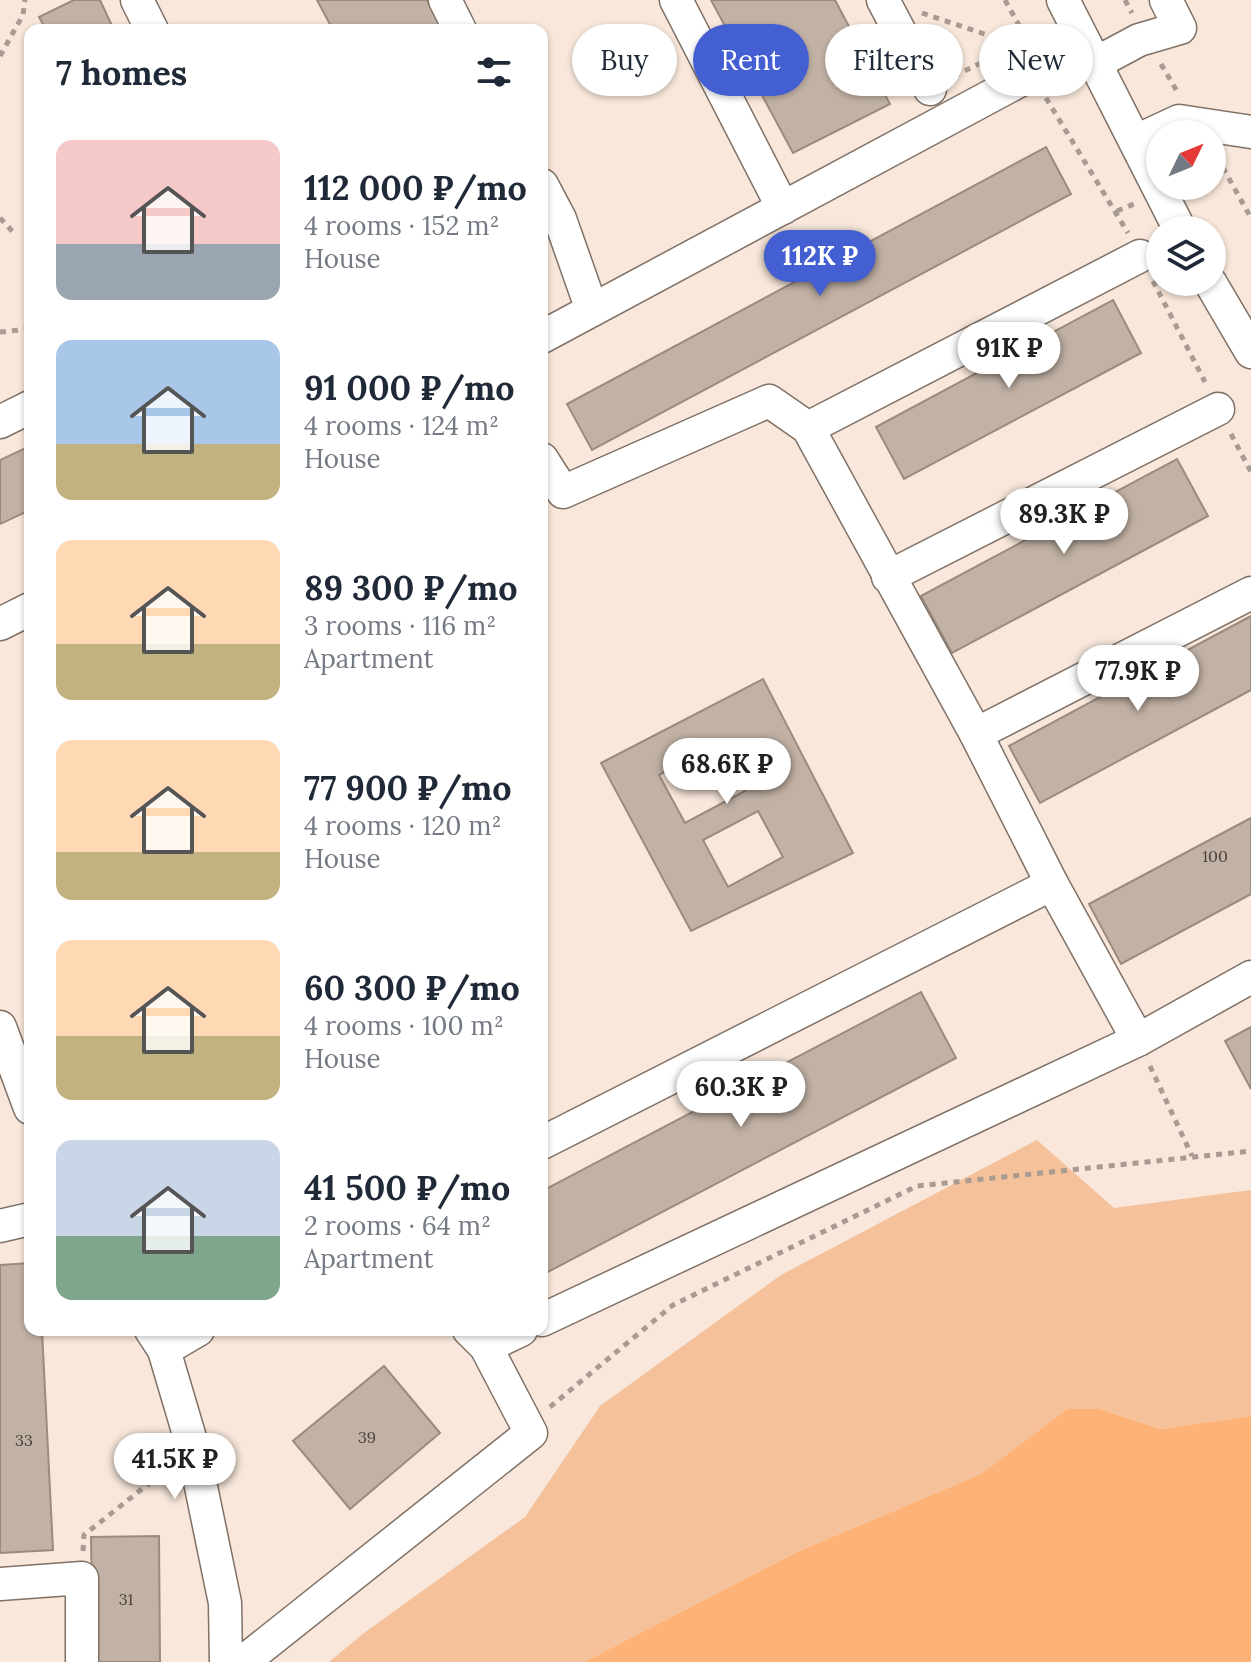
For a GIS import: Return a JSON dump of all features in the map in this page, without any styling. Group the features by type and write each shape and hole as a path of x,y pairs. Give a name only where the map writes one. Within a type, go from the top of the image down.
{"street":[{"path":"137,0 149,24"},
{"path":"445,0 457,24"},
{"path":"676,0 783,208"},
{"path":"883,0 896,24"},
{"path":"1063,0 1075,24"},
{"path":"1093,53 1180,28 1166,0"},
{"path":"1093,58 1173,216"},
{"path":"548,334 992,96"},
{"path":"1226,134 1251,132"},
{"path":"1136,141 1146,136"},
{"path":"548,196 560,219 592,310"},
{"path":"808,428 1140,256"},
{"path":"1218,296 1251,352"},
{"path":"548,468 563,492 769,401 808,428 976,734 1052,884 1138,1040"},
{"path":"888,577 1218,409"},
{"path":"0,422 24,410"},
{"path":"976,734 1251,593"},
{"path":"0,624 24,612"},
{"path":"548,1140 1052,884"},
{"path":"548,1317 1138,1040 1251,977"},
{"path":"0,1027 24,1092"},
{"path":"0,1226 24,1220"},
{"path":"243,1662 531,1433 478,1338"},
{"path":"157,1340 193,1448 225,1603 226,1662"},
{"path":"0,1584 82,1578 82,1662"}],"path":[{"path":"0,56 23,15 25,0"},
{"path":"1005,0 1018,24"},
{"path":"1125,0 1195,120"},
{"path":"921,12 979,32"},
{"path":"1044,96 1117,211 1251,472"},
{"path":"1226,173 1251,218"},
{"path":"0,218 13,232"},
{"path":"0,332 24,330"},
{"path":"1138,1040 1192,1156"},
{"path":"527,1425 673,1305 917,1186 1251,1151"},
{"path":"82,1578 84,1535 193,1448"}],"shaded area":[{"path":"1037,1140 1114,1208 1251,1190 1251,1416 1161,1429 1099,1409 1067,1409 981,1474 799,1551 584,1662 329,1662 364,1633 525,1517 600,1406 781,1275"},
{"path":"1067,1409 1099,1409 1161,1429 1251,1416 1251,1662 584,1662 799,1551 981,1474"}],"building":[{"path":"74,0 100,0 111,24 43,24 39,17"},
{"path":"317,0 427,0 440,24 330,24"},
{"path":"711,0 835,0 848,24 825,24 825,96 886,96 890,104 793,153 762,96 809,96 809,24 724,24"},
{"path":"1046,147 1071,194 592,450 567,404"},
{"path":"1113,300 1141,353 904,479 876,427"},
{"path":"24,449 24,513 0,524 0,460"},
{"path":"1177,459 1208,516 952,653 921,596"},
{"path":"1251,616 1251,690 1040,803 1009,746"},
{"path":"763,679 853,853 691,931 601,763","holes":["719,743 745,791 685,823 659,775","758,811 783,857 728,887 703,840"]},
{"path":"1251,818 1251,894 1121,964 1089,904"},
{"path":"921,992 956,1058 548,1272 548,1188"},
{"path":"1251,1027 1251,1089 1225,1041"},
{"path":"24,1263 24,1336 42,1336 53,1550 0,1553 0,1265"},
{"path":"384,1366 440,1433 350,1509 293,1441"},
{"path":"159,1536 160,1662 93,1662 91,1537"}]}
